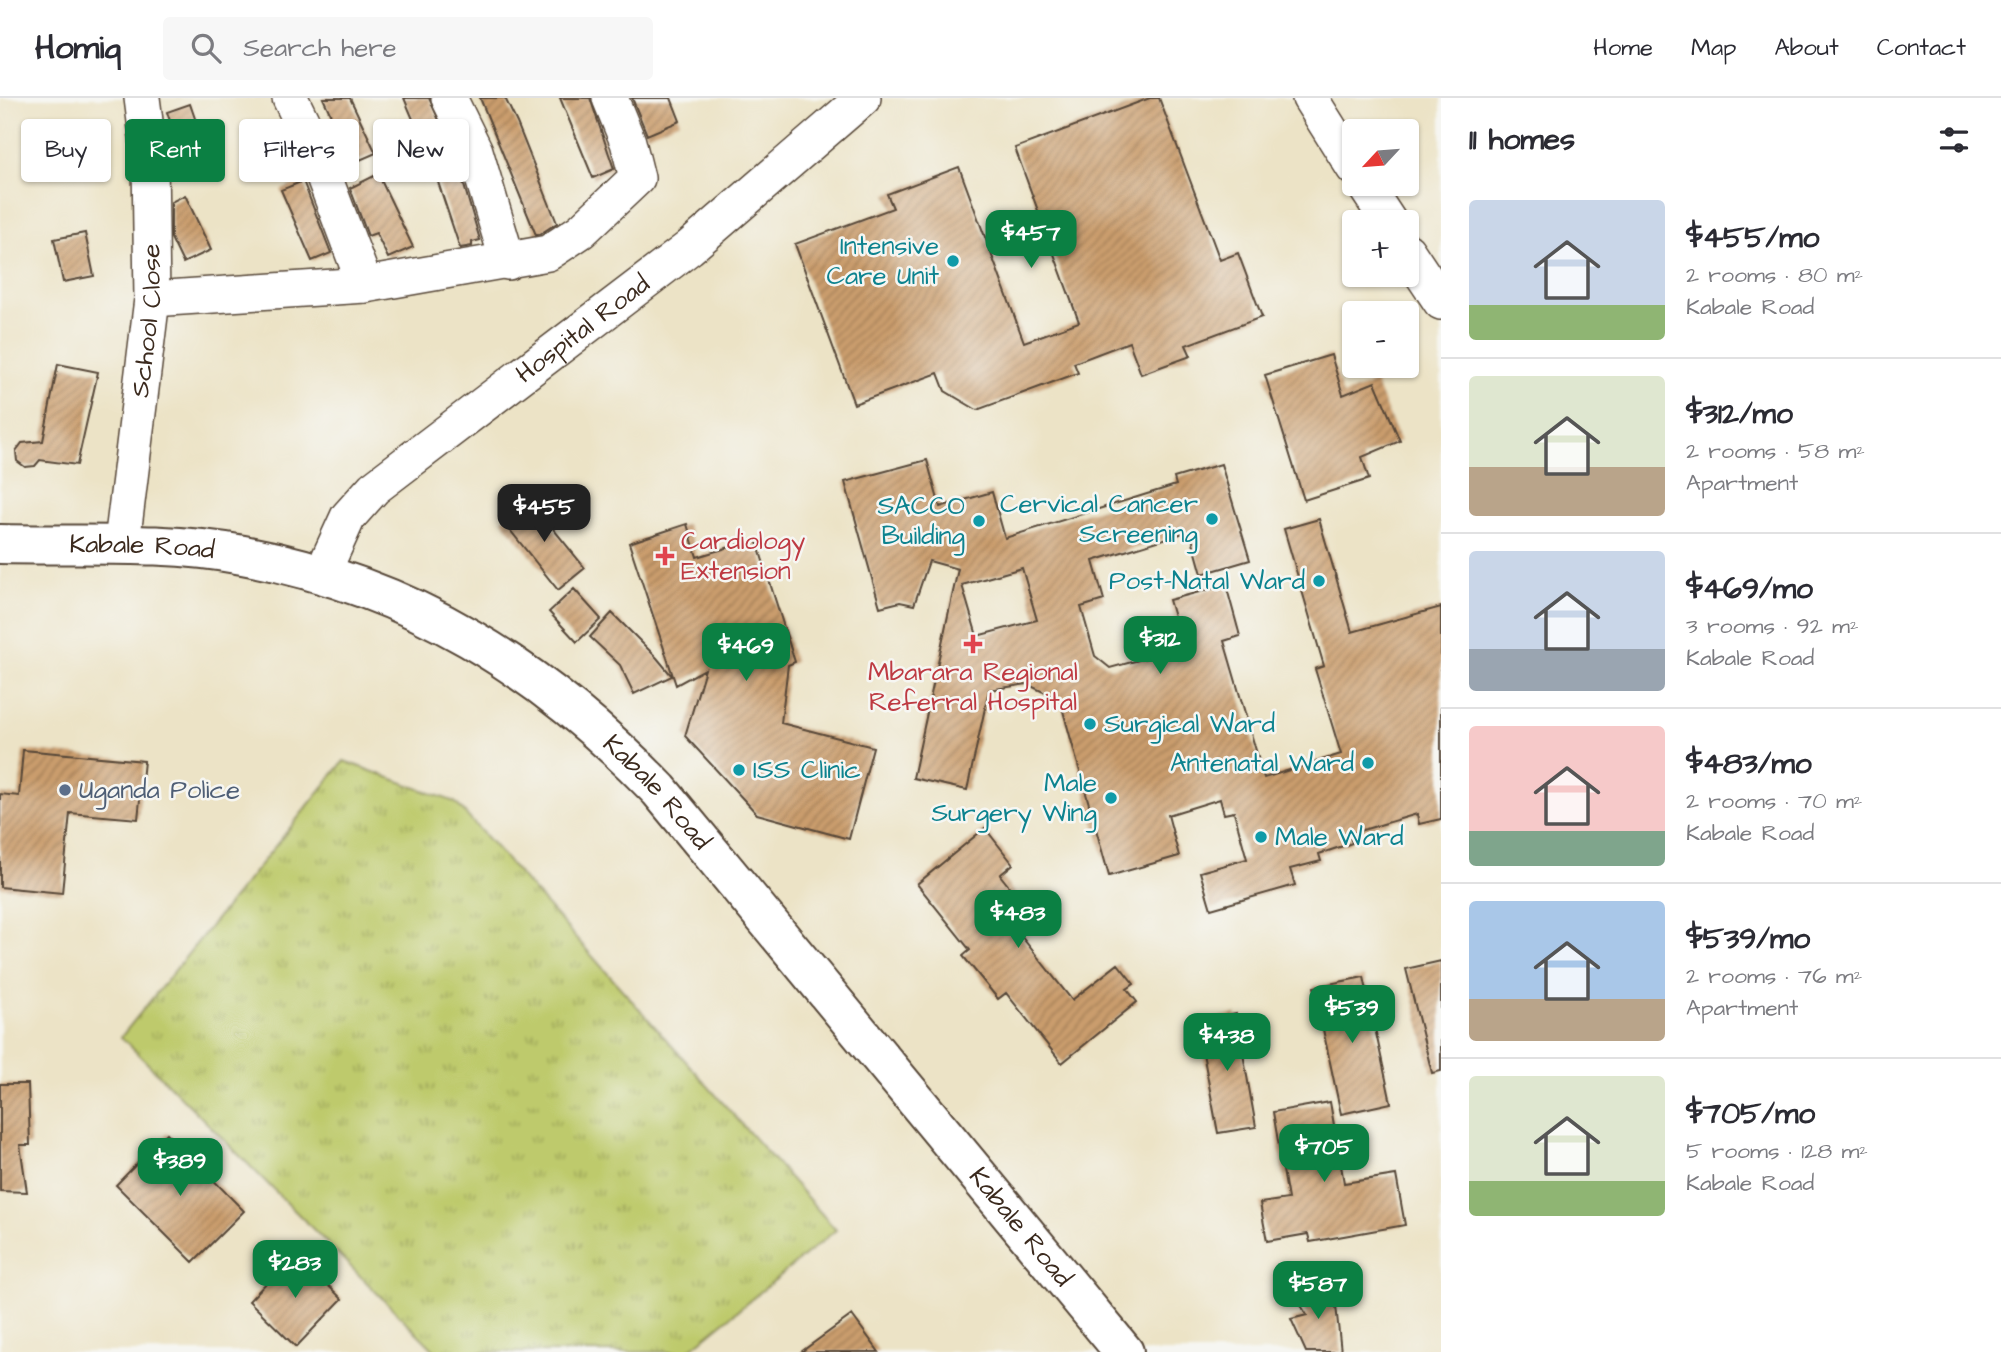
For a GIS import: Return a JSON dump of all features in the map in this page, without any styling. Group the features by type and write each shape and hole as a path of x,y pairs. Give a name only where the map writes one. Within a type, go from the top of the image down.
{"main road":[{"name":"Kabale Road","path":"0,544 122,543 242,555 322,574 405,604 486,646 561,697 611,741 659,790 1124,1352"}],"street":[{"name":"School Close","path":"122,543 152,299 150,160 142,98"},
{"path":"290,98 309,137 365,285"},
{"path":"449,98 475,150 509,262"},
{"path":"152,299 365,285 509,262 548,253 581,232 637,178 628,142 610,98"},
{"name":"Hospital Road","path":"322,574 348,517 374,488 689,248 863,98"},
{"path":"1310,98 1342,149"},
{"path":"1419,269 1441,302"}],"green space":[{"path":"344,761 455,802 836,1230 687,1352 436,1352 121,1037"}],"building":[{"path":"323,98 350,98 373,147 373,154 359,160 359,119 333,119"},
{"path":"404,98 429,98 438,119 413,119"},
{"path":"480,98 505,98 517,123 557,223 540,234 536,235"},
{"path":"560,98 590,98 614,169 593,178"},
{"path":"632,98 671,98 680,121 647,135"},
{"path":"1150,98 1159,98 1220,260 1238,253 1262,317 1186,345 1191,356 1141,374 1129,342 1074,363 1078,373 977,410 945,391 938,373 854,404 795,244 893,208 887,194 959,167 1024,342 1079,322 1015,148"},
{"path":"190,104 195,119 169,119 167,112"},
{"path":"373,176 373,182 382,182 413,247 388,258 376,233 368,236 350,188"},
{"path":"303,182 331,253 312,261 281,190"},
{"path":"438,182 463,182 480,240 472,242 472,246 460,248"},
{"path":"185,195 211,250 183,263 171,238 171,202"},
{"path":"85,233 94,276 63,282 54,239"},
{"path":"1331,355 1343,395 1375,382 1400,441 1362,457 1369,479 1304,500 1265,375"},
{"path":"58,364 98,372 77,465 40,460 35,466 25,467 17,461 16,451 22,443 43,441"},
{"path":"927,460 940,507 992,492 1005,538 1176,485 1174,478 1221,464 1250,560 1202,574 1190,531 1093,561 1104,600 1081,607 1095,656 1110,668 1183,648 1169,600 1226,585 1240,636 1224,641 1264,778 1341,754 1315,669 1324,666 1284,529 1319,519 1352,632 1441,607 1441,819 1419,824 1417,814 1349,834 1352,843 1319,854 1321,861 1290,869 1295,885 1211,909 1200,872 1247,859 1234,812 1224,814 1220,799 1168,815 1179,856 1109,876 1060,700 1027,684 989,690 967,790 913,778 958,569 929,561 914,605 900,602 880,607 845,482","holes":["1022,568 1037,620 977,636 962,585"]},
{"path":"529,499 585,568 558,590 502,520"},
{"path":"687,524 697,557 756,539 795,662 788,665 781,723 873,747 849,839 757,814 685,736 705,669 676,685 629,543"},
{"path":"574,589 601,619 577,642 549,612"},
{"path":"612,613 672,676 634,694 620,665 590,637"},
{"path":"23,750 144,761 138,819 70,813 62,893 0,887 0,794 19,796"},
{"path":"985,828 1013,864 1000,875 1034,918 1017,931 1072,1000 1118,964 1134,984 1127,989 1137,1002 1062,1063 1006,993 998,999 963,956 970,950 917,884"},
{"path":"1441,961 1441,1071 1432,1073 1406,969"},
{"path":"1364,977 1391,1103 1341,1114 1314,987"},
{"path":"1236,1014 1256,1127 1218,1133 1197,1021"},
{"path":"0,1084 28,1084 30,1145 20,1145 27,1192 0,1191"},
{"path":"1330,1102 1344,1183 1396,1175 1405,1225 1310,1242 1308,1234 1267,1241 1260,1203 1288,1199 1273,1112"},
{"path":"167,1133 244,1211 193,1262 116,1185"},
{"path":"295,1253 342,1299 296,1347 249,1301"},
{"path":"1334,1287 1341,1352 1306,1352 1291,1319 1307,1315 1293,1293"},
{"path":"852,1315 879,1352 801,1352"}],"place":[{"name":"Intensive Care Unit","path":"953,261"},
{"name":"Cervical Cancer Screening","path":"1212,519"},
{"name":"SACCO Building","path":"979,521"},
{"name":"Cardiology Extension","path":"665,556"},
{"name":"Post-Natal Ward","path":"1319,581"},
{"name":"Mbarara Regional Referral Hospital","path":"973,644"},
{"name":"Surgical Ward","path":"1090,724"},
{"name":"Antenatal Ward","path":"1368,763"},
{"name":"ISS Clinic","path":"739,770"},
{"name":"Uganda Police","path":"65,790"},
{"name":"Male Surgery Wing","path":"1111,798"},
{"name":"Male Ward","path":"1261,837"}]}
